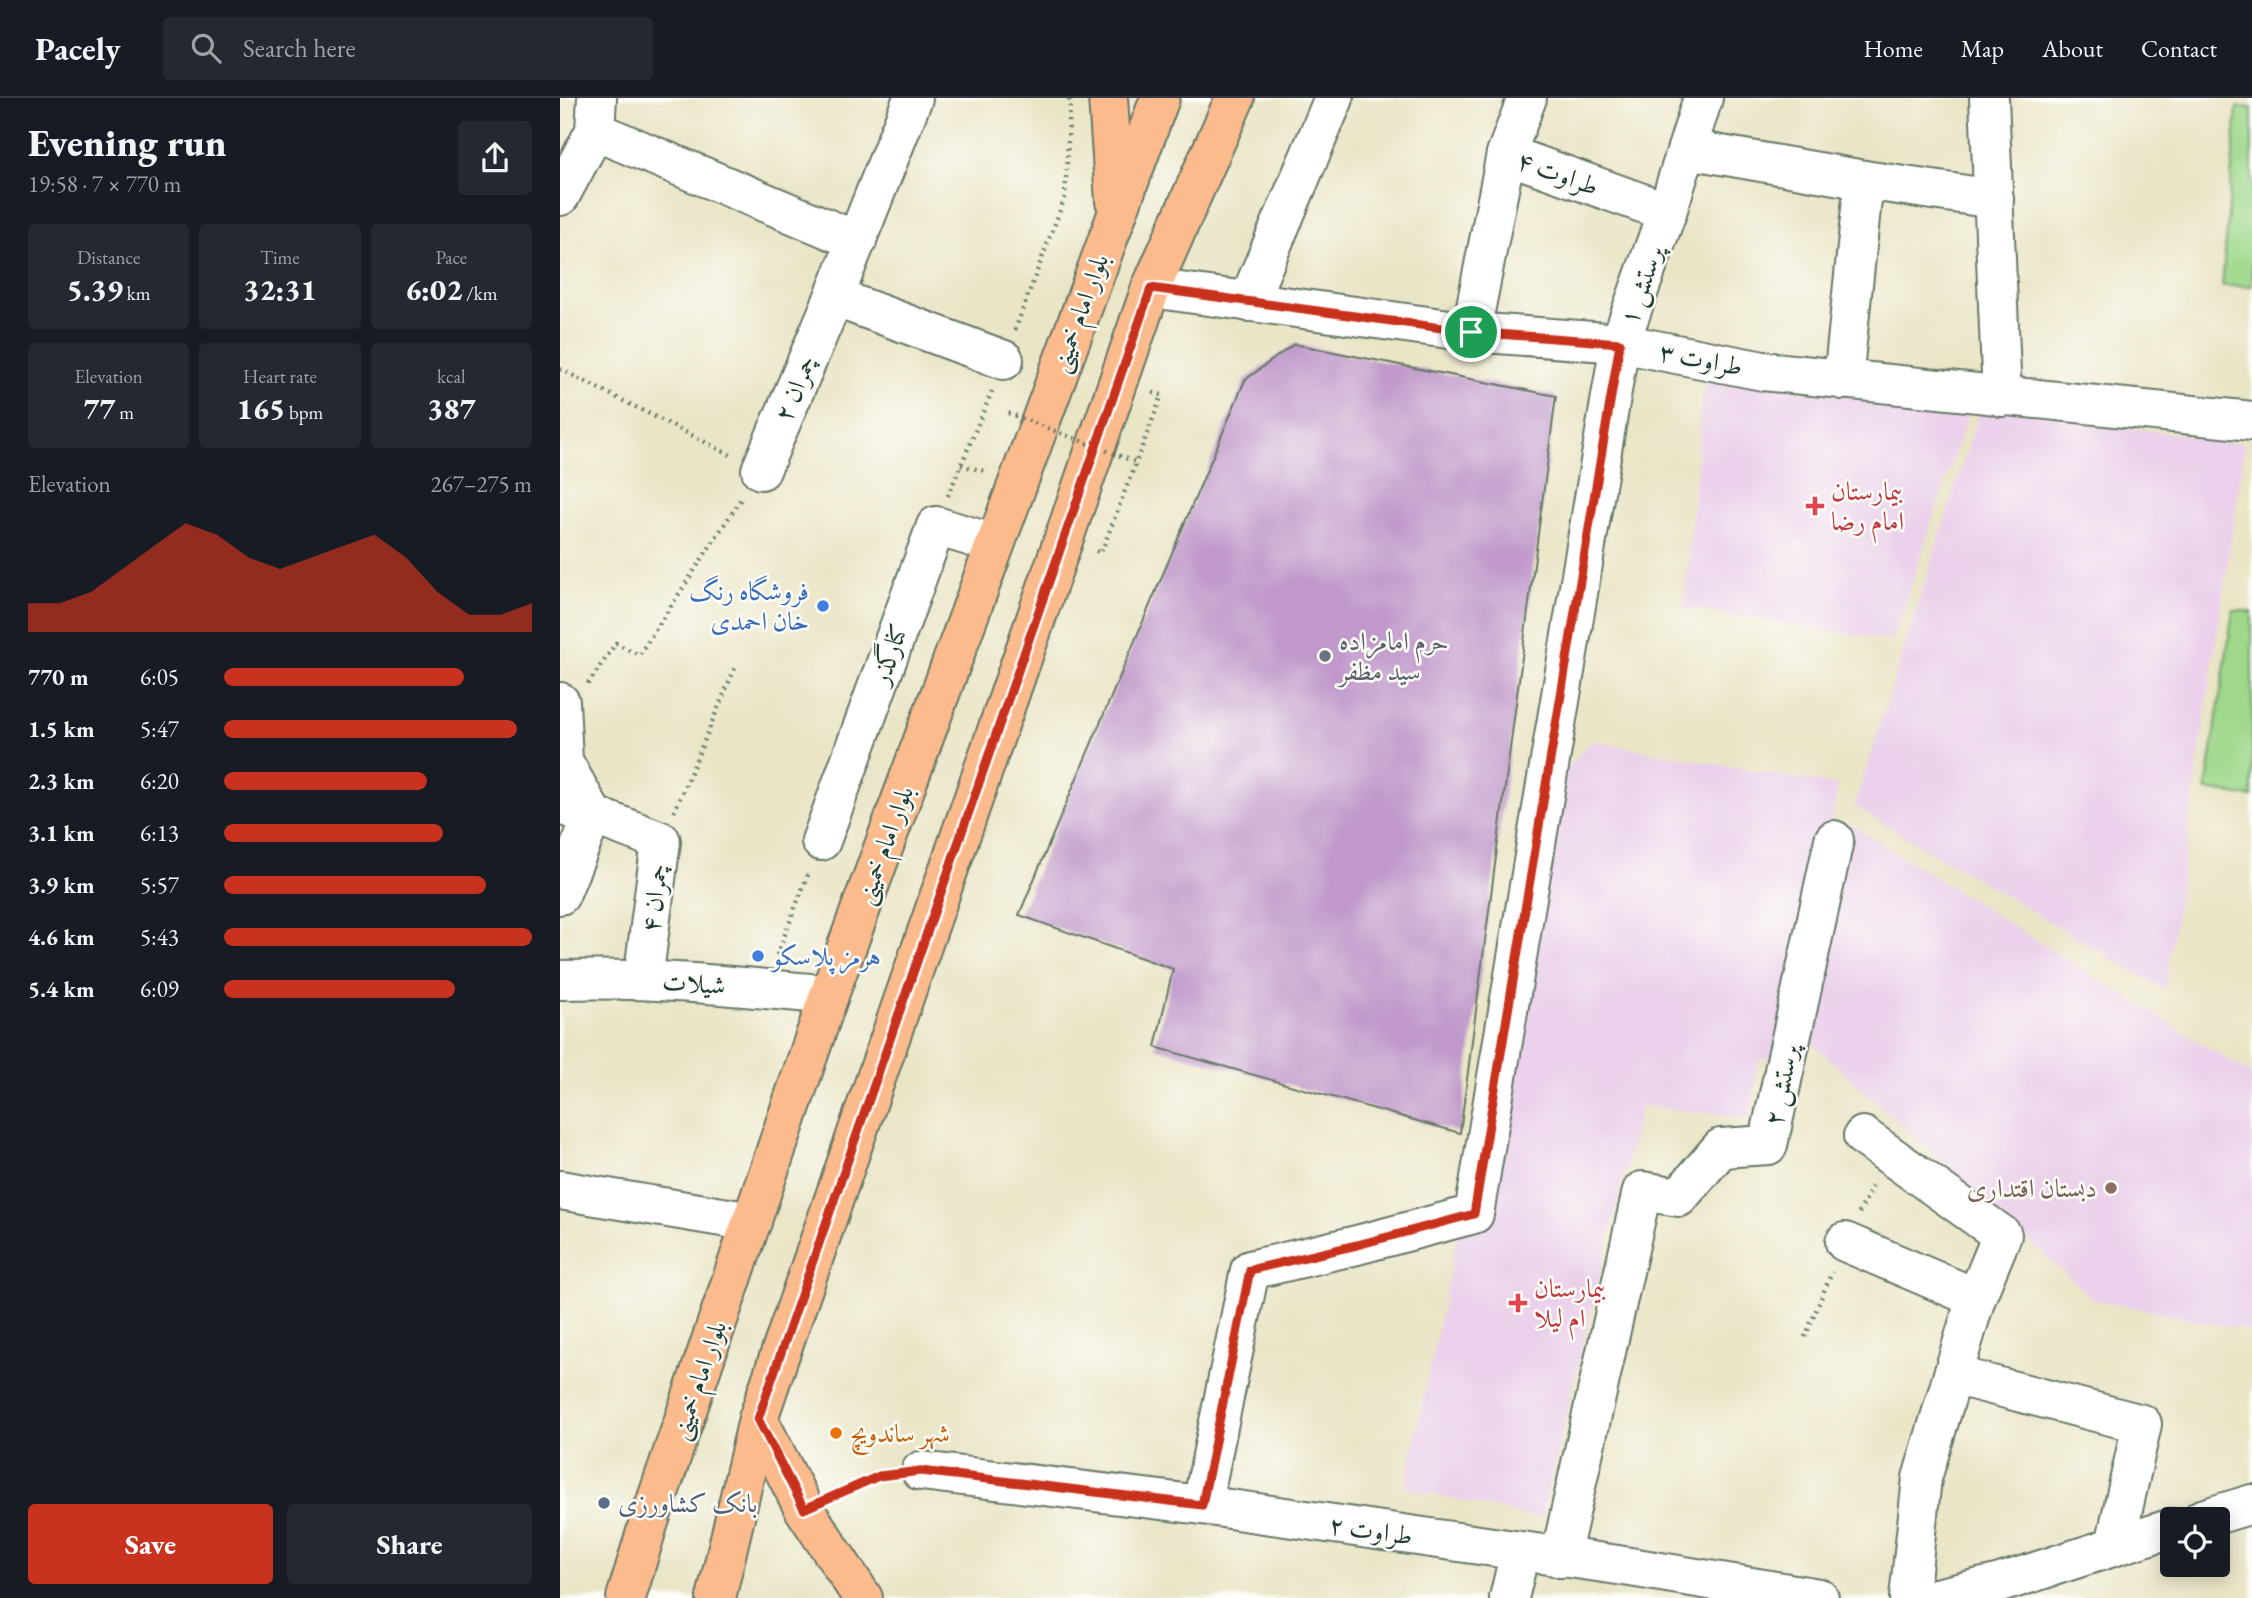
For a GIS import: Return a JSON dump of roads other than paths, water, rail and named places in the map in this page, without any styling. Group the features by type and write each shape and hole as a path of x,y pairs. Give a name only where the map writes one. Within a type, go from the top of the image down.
{"main road":[{"path":"1108,98 1116,213"},
{"name":"بلوار امام خمینی","path":"626,1598 828,995 1160,98"},
{"path":"716,1598 758,1419 1151,288 1235,98"},
{"path":"758,1419 804,1509 863,1598"},
{"path":"693,1598 709,1552 738,1506"}],"street":[{"name":"چمران ۲","path":"761,470 857,241 913,98"},
{"path":"1248,302 1334,98"},
{"name":"طراوت ۴","path":"1527,98 1506,154 1667,212"},
{"name":"پرستش ۱","path":"1202,1505 1250,1270 1474,1214 1620,343 1667,212 1703,98"},
{"path":"1989,98 2002,397"},
{"path":"561,191 596,115 857,241"},
{"path":"1687,149 1864,180 1994,199"},
{"path":"1471,332 1506,154"},
{"path":"1843,380 1864,180"},
{"name":"طراوت ۳","path":"1151,288 1471,332 1620,343 1763,371 2252,421"},
{"path":"834,297 1004,360"},
{"name":"کنارگذر","path":"821,841 936,526 995,544"},
{"path":"560,895 576,810 563,761 561,713"},
{"name":"چمران ۴","path":"576,810 661,841 643,980"},
{"name":"پرستش ۲","path":"1560,1558 1642,1191 1679,1197 1721,1148 1768,1144 1834,840"},
{"name":"شیلات","path":"560,981 609,978 828,995"},
{"path":"1863,1136 2003,1235 1976,1298 1923,1478 1909,1598"},
{"path":"560,1191 752,1222"},
{"path":"1845,1242 1976,1298"},
{"path":"1953,1374 2143,1424 2115,1545"},
{"name":"طراوت ۲","path":"921,1471 1202,1505 1618,1565 1819,1598"},
{"path":"2230,1511 2252,1504"},
{"path":"1936,1598 1999,1591 2115,1545 2160,1532"},
{"path":"1509,1598 1520,1552"}],"place":[{"name":"بیمارستان امام رضا","path":"1815,506"},
{"name":"فروشگاه رنگ خان احمدی","path":"823,606"},
{"name":"حرم امامزاده سید مظفر","path":"1325,656"},
{"name":"هرمز پلاسکو","path":"758,956"},
{"name":"دبستان اقتداری","path":"2111,1188"},
{"name":"بیمارستان ام لیلا","path":"1518,1303"},
{"name":"شهر ساندویچ","path":"836,1433"},
{"name":"بانک کشاورزی","path":"604,1503"}]}
